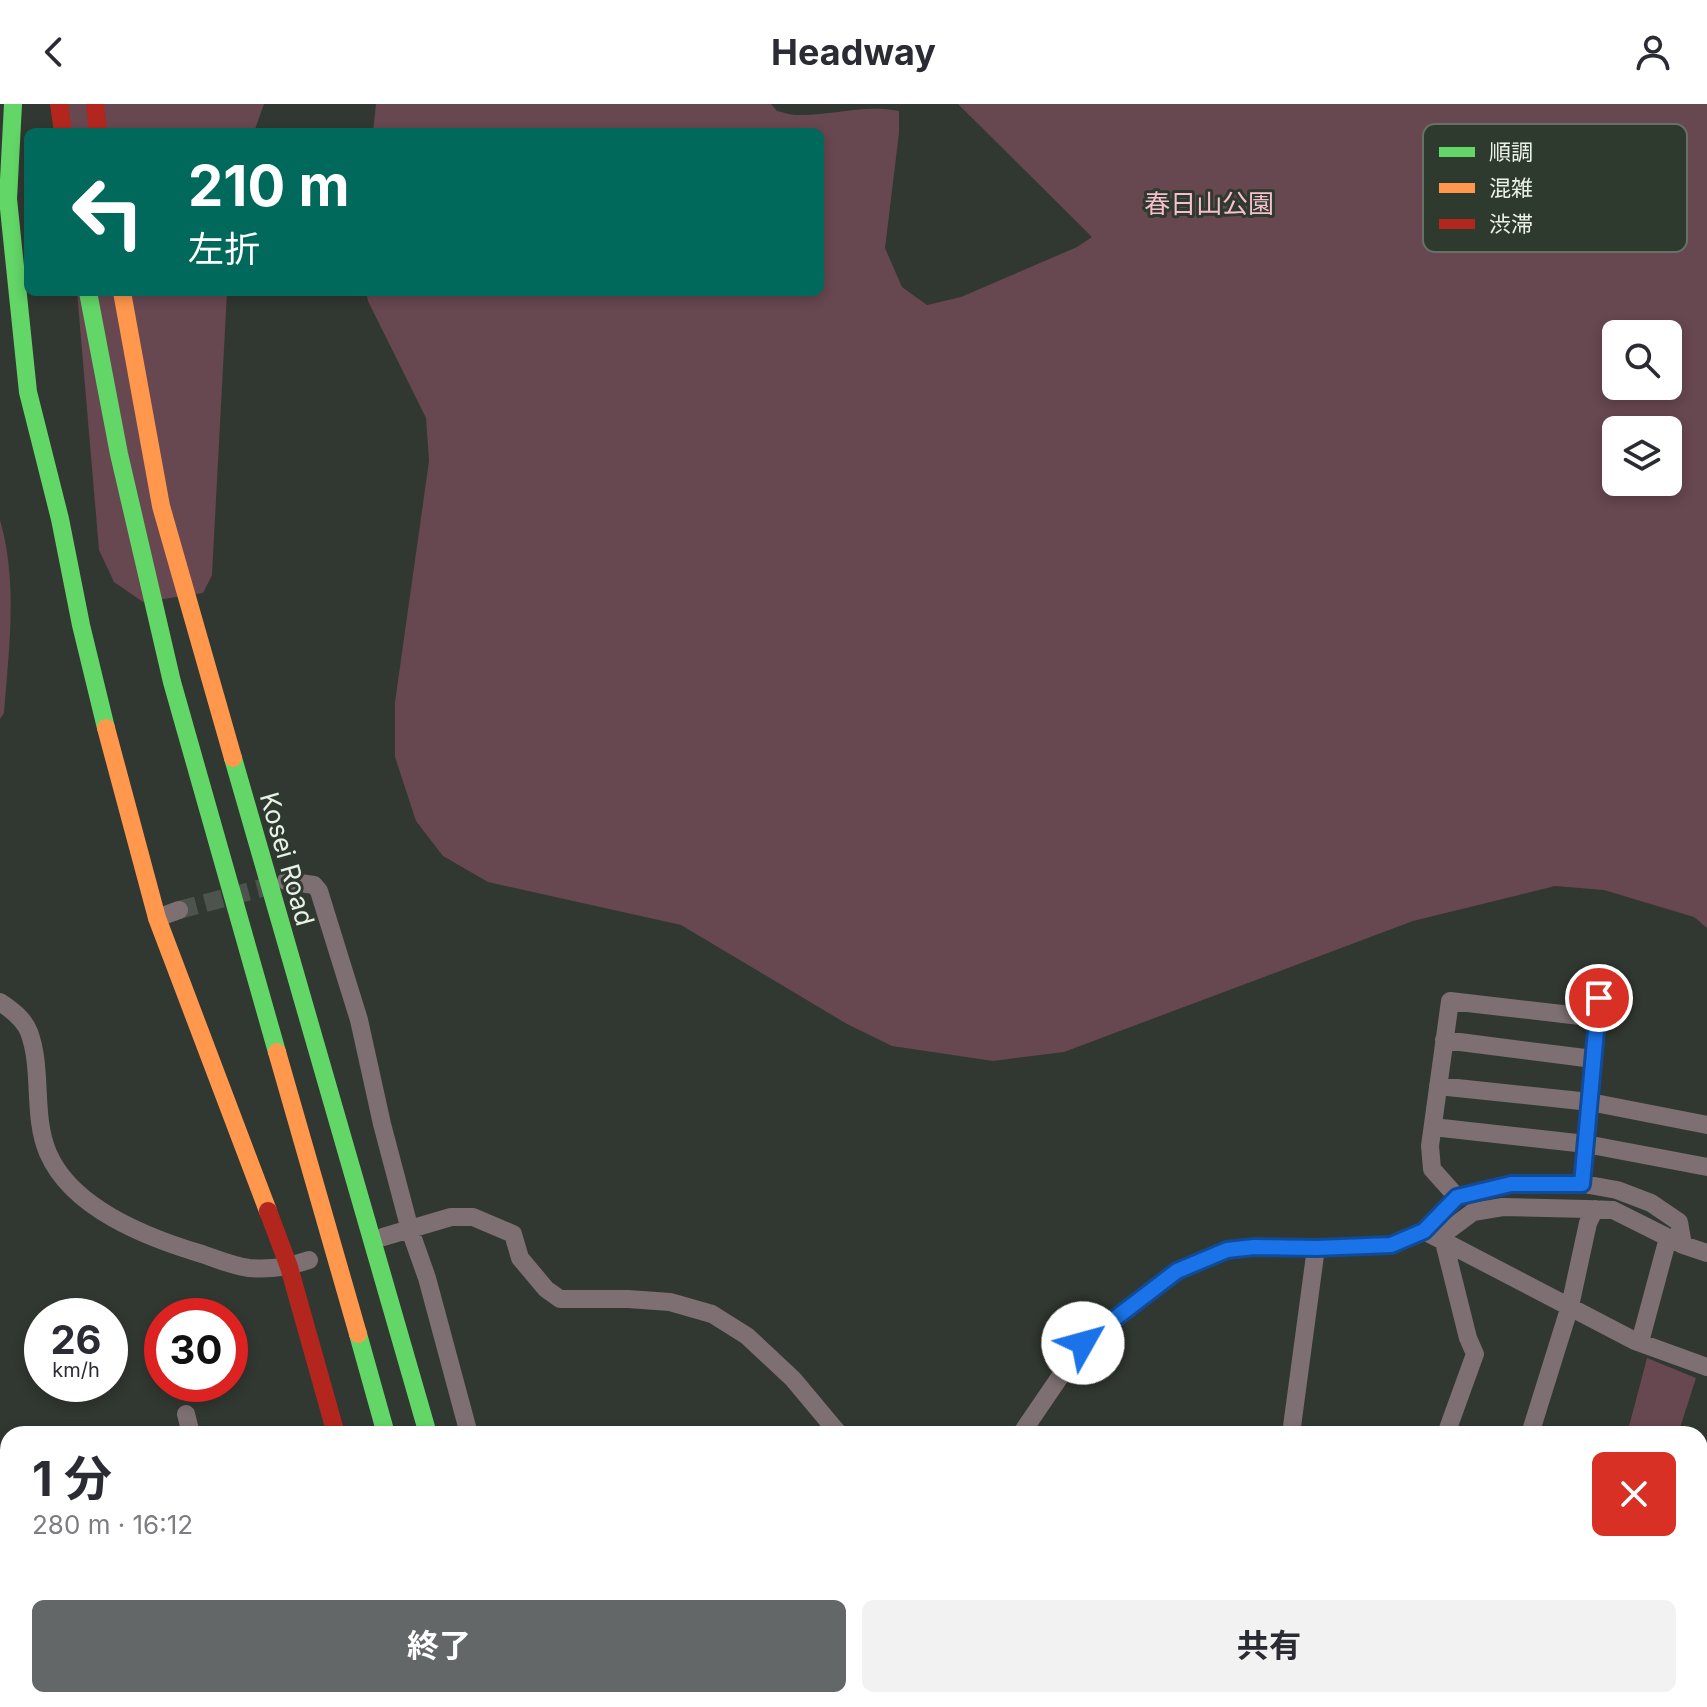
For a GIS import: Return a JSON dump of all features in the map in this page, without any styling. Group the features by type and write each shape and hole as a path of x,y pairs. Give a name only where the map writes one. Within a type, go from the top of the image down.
{"main road":[{"path":"13,104 8,199 28,392 60,519 113,759 157,918 289,1267 334,1426"},
{"path":"59,104 62,128"},
{"path":"95,104 98,128"},
{"path":"89,296 119,454 172,682 384,1426"},
{"name":"Kosei Road","path":"123,296 161,506 426,1426"}],"street":[{"path":"286,881 314,885 319,891 359,1020 410,1230 427,1278 467,1426"},
{"path":"157,918 179,910"},
{"path":"1582,1184 1601,978"},
{"path":"1457,1197 1432,1169 1430,1146 1450,1001 1597,1018"},
{"path":"0,1002 17,1014 29,1032 41,1129 47,1151 56,1169 73,1188 104,1213 145,1235 247,1268 289,1267 309,1260"},
{"path":"1444,1040 1593,1059"},
{"path":"1438,1086 1590,1102 1707,1125"},
{"path":"1433,1127 1586,1144 1707,1167"},
{"path":"1449,1426 1475,1354 1435,1237 1457,1197 1511,1184 1582,1184 1617,1190 1651,1203 1679,1222 1676,1241 1640,1342"},
{"path":"1026,1426 1083,1343 1177,1271 1227,1250 1391,1245 1435,1237 1473,1212 1503,1207 1613,1210 1707,1253"},
{"path":"1532,1426 1570,1306 1588,1223 1595,1209"},
{"path":"383,1237 451,1217 473,1217 513,1234 520,1258 546,1289 560,1299 670,1302 712,1314 747,1336 793,1379 832,1426"},
{"path":"1435,1237 1640,1342 1707,1367"},
{"path":"1292,1426 1316,1248"},
{"path":"186,1414 189,1426"}],"green space":[{"path":"61,104 264,104 255,128 63,128"},
{"name":"春日山公園","path":"376,104 771,104 777,111 796,115 860,109 899,111 885,248 902,287 927,305 961,297 1077,247 1092,237 958,104 1707,104 1707,928 1694,917 1604,890 1555,886 1413,921 1064,1052 993,1061 892,1046 847,1024 681,925 488,882 443,856 416,821 395,757 395,702 429,461 426,418 367,296 824,296 824,128 373,128"},
{"path":"77,296 227,296 212,575 203,593 143,602 114,582 99,550"},
{"path":"0,520 9,567 11,616 4,713 0,719"},
{"path":"1647,1358 1696,1378 1681,1426 1629,1426"}],"tunnel":[{"path":"179,910 277,884"}],"traffic: fast":[{"path":"13,104 8,199 28,392 60,519 106,728"},
{"path":"89,296 119,454 172,682 277,1052"},
{"path":"233,758 426,1426"},
{"path":"358,1334 384,1426"}],"traffic: slow":[{"path":"123,296 161,506 233,758"},
{"path":"106,728 157,918 268,1211"},
{"path":"277,1052 358,1334"}],"traffic: jam":[{"path":"59,104 62,128"},
{"path":"95,104 98,128"},
{"path":"268,1211 289,1267 334,1426"}],"route":[{"path":"1083,1343 1177,1271 1227,1250 1391,1245 1424,1231 1457,1197 1511,1184 1582,1184 1599,998"}]}
